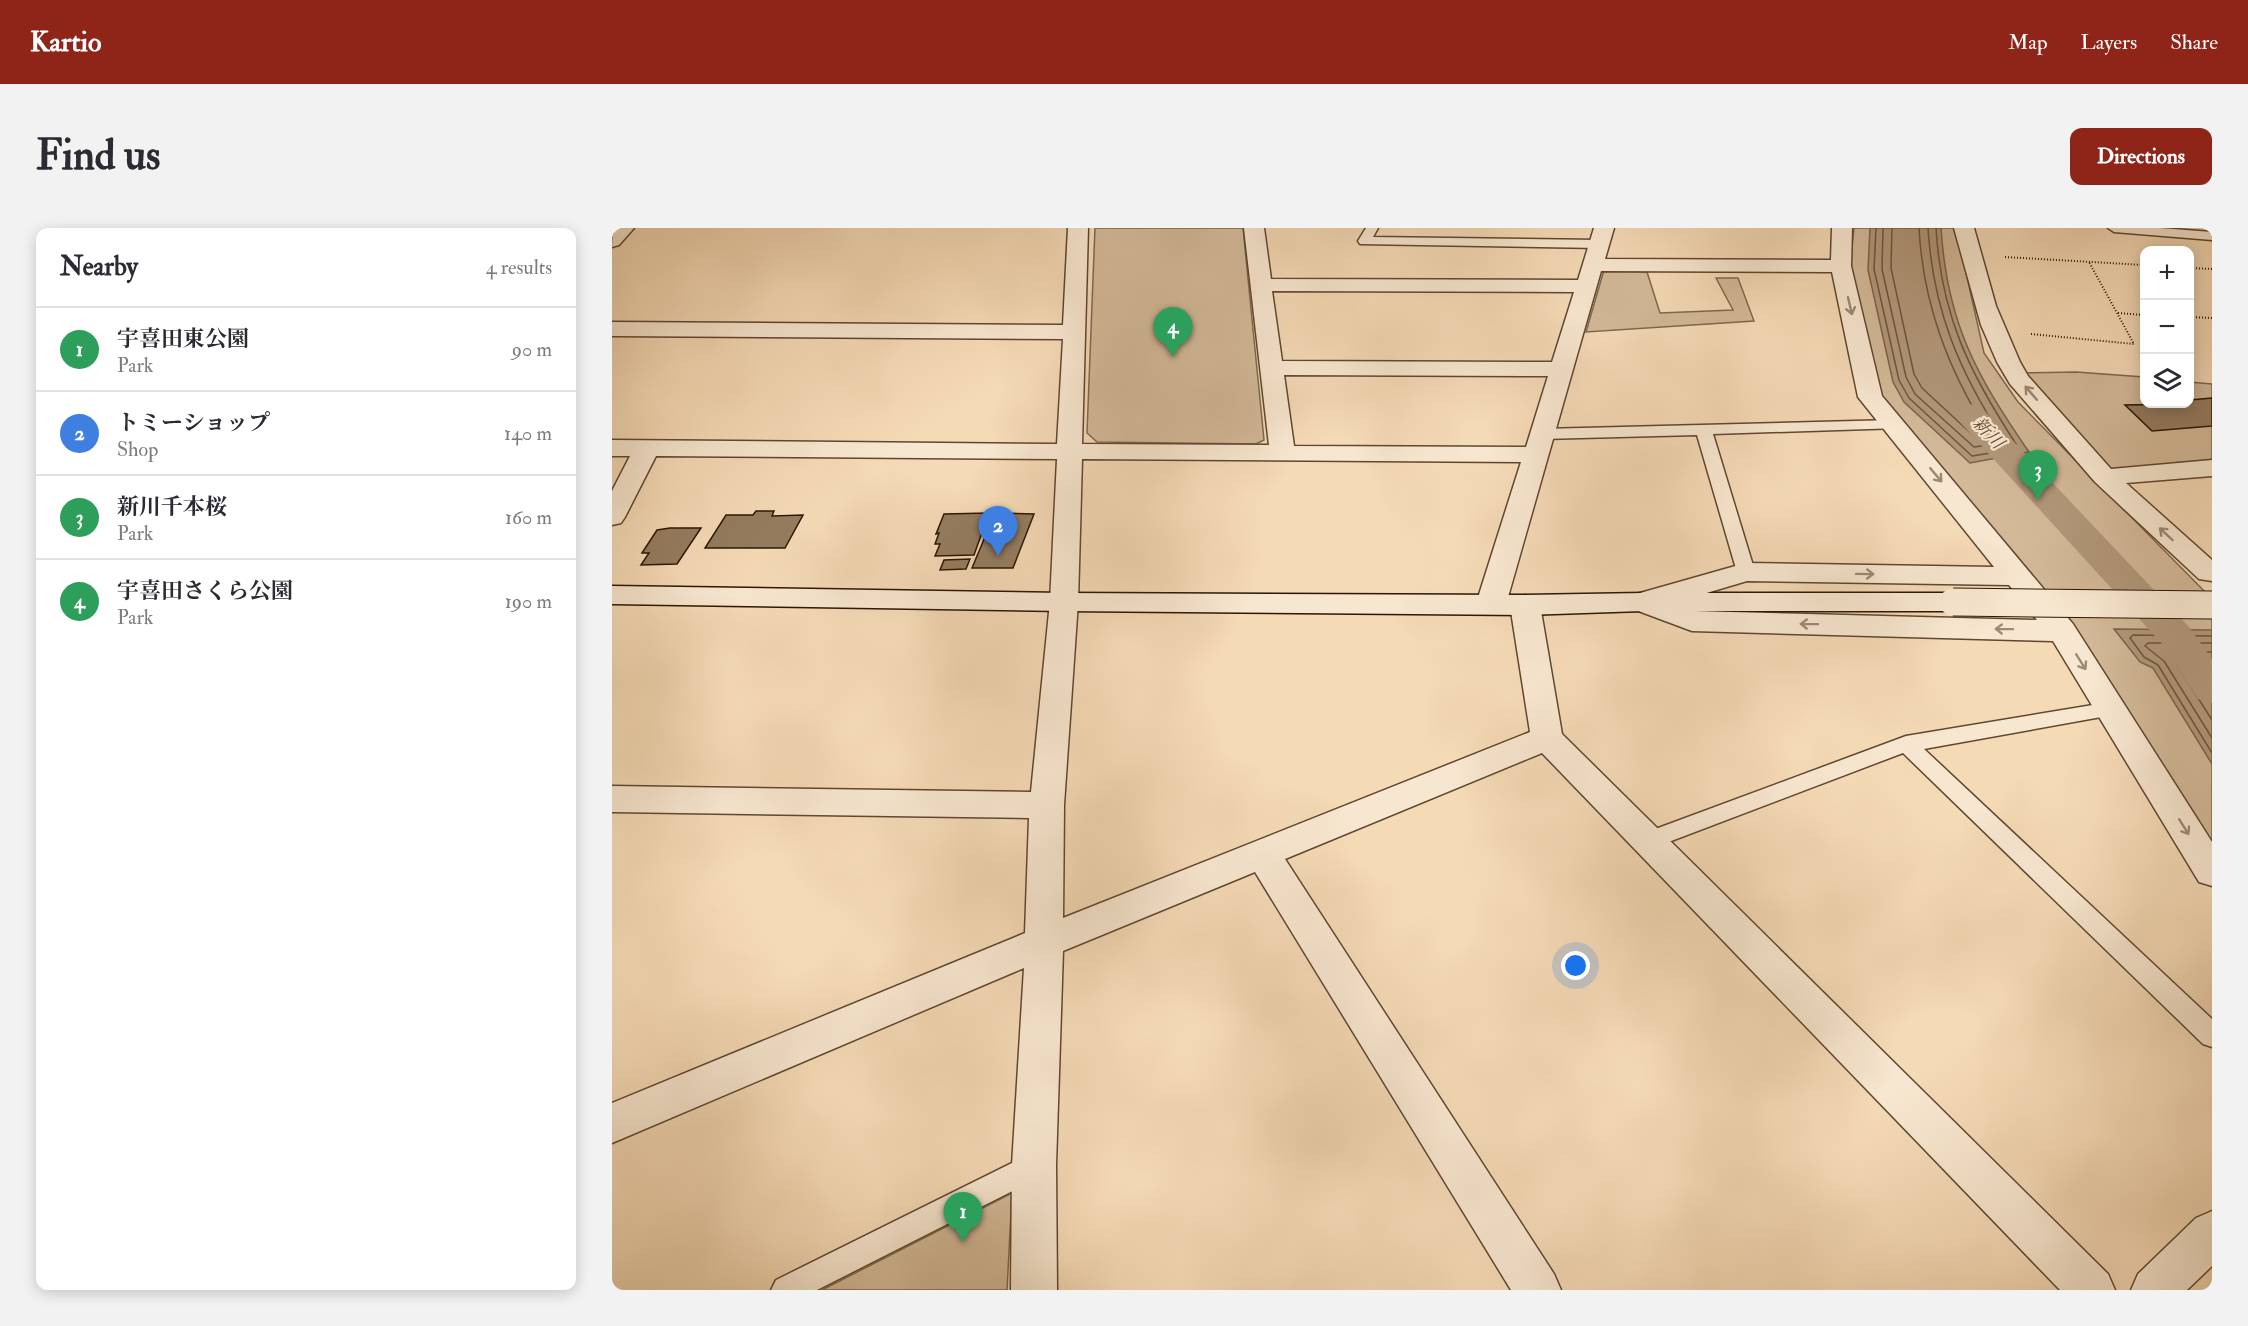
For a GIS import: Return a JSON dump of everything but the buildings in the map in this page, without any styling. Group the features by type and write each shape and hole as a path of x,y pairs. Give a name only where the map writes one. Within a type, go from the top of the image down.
{"street":[{"path":"612,241 624,228"},
{"path":"1034,1290 1034,1165 1044,942 1047,805 1064,602 1078,228"},
{"path":"1254,228 1282,453"},
{"path":"1842,228 1841,266 1870,397 2062,631 2212,872"},
{"path":"1964,228 1995,331 2009,365 2018,379 2104,477 2208,568"},
{"path":"1261,285 1595,256 1841,266"},
{"path":"1595,256 1539,444 1508,604 1547,738 2092,1290"},
{"path":"612,328 1074,332"},
{"path":"1271,368 1562,369"},
{"path":"612,448 1282,453 1539,444"},
{"path":"612,516 647,448"},
{"path":"2104,477 2212,468"},
{"path":"1643,602 1746,572 2019,576"},
{"path":"612,595 1064,602 2212,604"},
{"path":"1643,602 1692,621 2062,631"},
{"path":"612,1123 1044,942 1547,738"},
{"path":"612,799 1047,805"},
{"path":"1262,853 1538,1290"},
{"path":"2154,1290 2212,1234"}],"lane":[{"path":"1372,228 1364,241 1595,256"},
{"path":"2114,228 2212,236"},
{"path":"1539,444 1704,431 1894,425"},
{"path":"1704,431 1746,572"},
{"path":"1650,840 1906,744 2111,709"},
{"path":"1906,744 2212,1036"},
{"path":"786,1290 1034,1165"}],"path":[{"path":"1971,255 2140,265"},
{"path":"1995,331 2134,344 2089,262"},
{"path":"2194,268 2212,269"},
{"path":"2117,313 2140,315"},
{"path":"2194,317 2212,318"}],"shaded area":[{"path":"1095,228 1243,228 1264,440 1256,444 1097,442 1087,433"},
{"path":"1854,228 1956,228 1984,353 2018,402 2212,599 2212,850 1876,395 1850,266"},
{"path":"1604,270 1647,272 1660,313 1733,310 1716,278 1738,278 1754,321 1586,332"},
{"path":"2076,372 2140,377 2140,408 2194,408 2194,382 2212,384 2212,464 2107,472 2016,373"},
{"path":"1012,1193 1007,1290 822,1290"}],"water":[{"path":"1870,228 1941,228 1950,292 1967,347 1994,398 2029,452 1970,463 1904,402 1893,382 1868,270"},
{"path":"2114,629 2212,630 2212,764 2153,668 2140,662"}],"waterway":[{"name":"新川","path":"1969,413 2176,636 2212,689"}],"place":[{"name":"宇喜田さくら公園","path":"1173,357"},
{"name":"新川千本桜","path":"2038,500"},
{"name":"トミーショップ","path":"998,556"},
{"name":"宇喜田東公園","path":"963,1242"}]}
